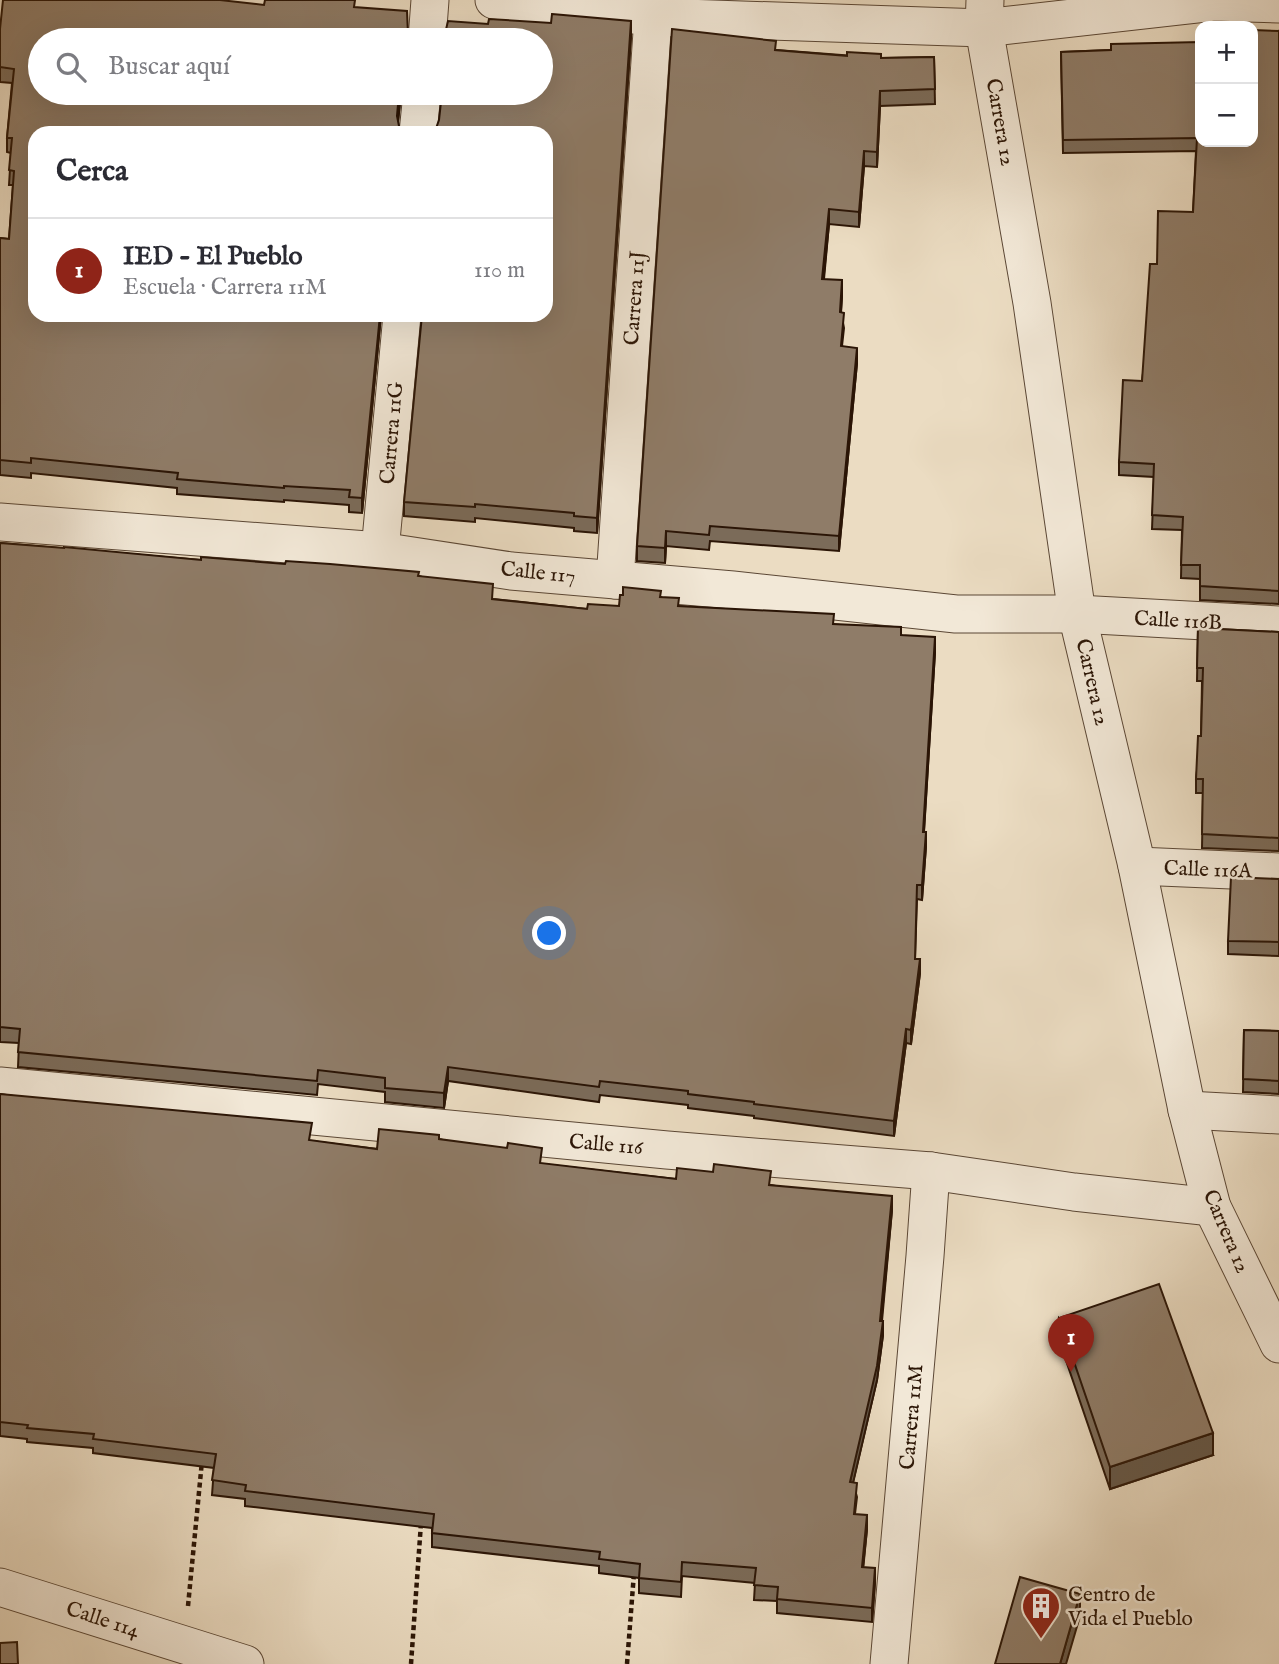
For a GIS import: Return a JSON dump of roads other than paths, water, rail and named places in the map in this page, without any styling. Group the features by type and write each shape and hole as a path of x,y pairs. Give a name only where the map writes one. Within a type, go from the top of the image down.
{"street":[{"path":"428,28 430,0"},
{"path":"494,0 653,17 984,14 1214,1 1279,4"},
{"name":"Carrera 12","path":"984,14 1032,303 1077,614 1137,866 1186,1110 1212,1207 1279,1344"},
{"name":"Carrera 11J","path":"615,580 653,17"},
{"path":"419,126 421,105"},
{"name":"Carrera 11G","path":"380,551 401,322"},
{"name":"Calle 117","path":"0,522 380,551 511,571 733,590 956,614 1077,614"},
{"name":"Calle 116B","path":"1077,614 1279,625"},
{"name":"Calle 116A","path":"1137,866 1279,872"},
{"name":"Calle 116","path":"0,1086 667,1150 931,1171 1074,1192 1212,1207"},
{"path":"1186,1110 1279,1115"},
{"name":"Carrera 11M","path":"889,1664 926,1256 931,1171"},
{"name":"Calle 114","path":"0,1587 245,1664"}],"place":[{"name":"IED - El Pueblo","path":"1071,1372"},
{"name":"Centro de Vida el Pueblo","path":"1041,1640"}]}
